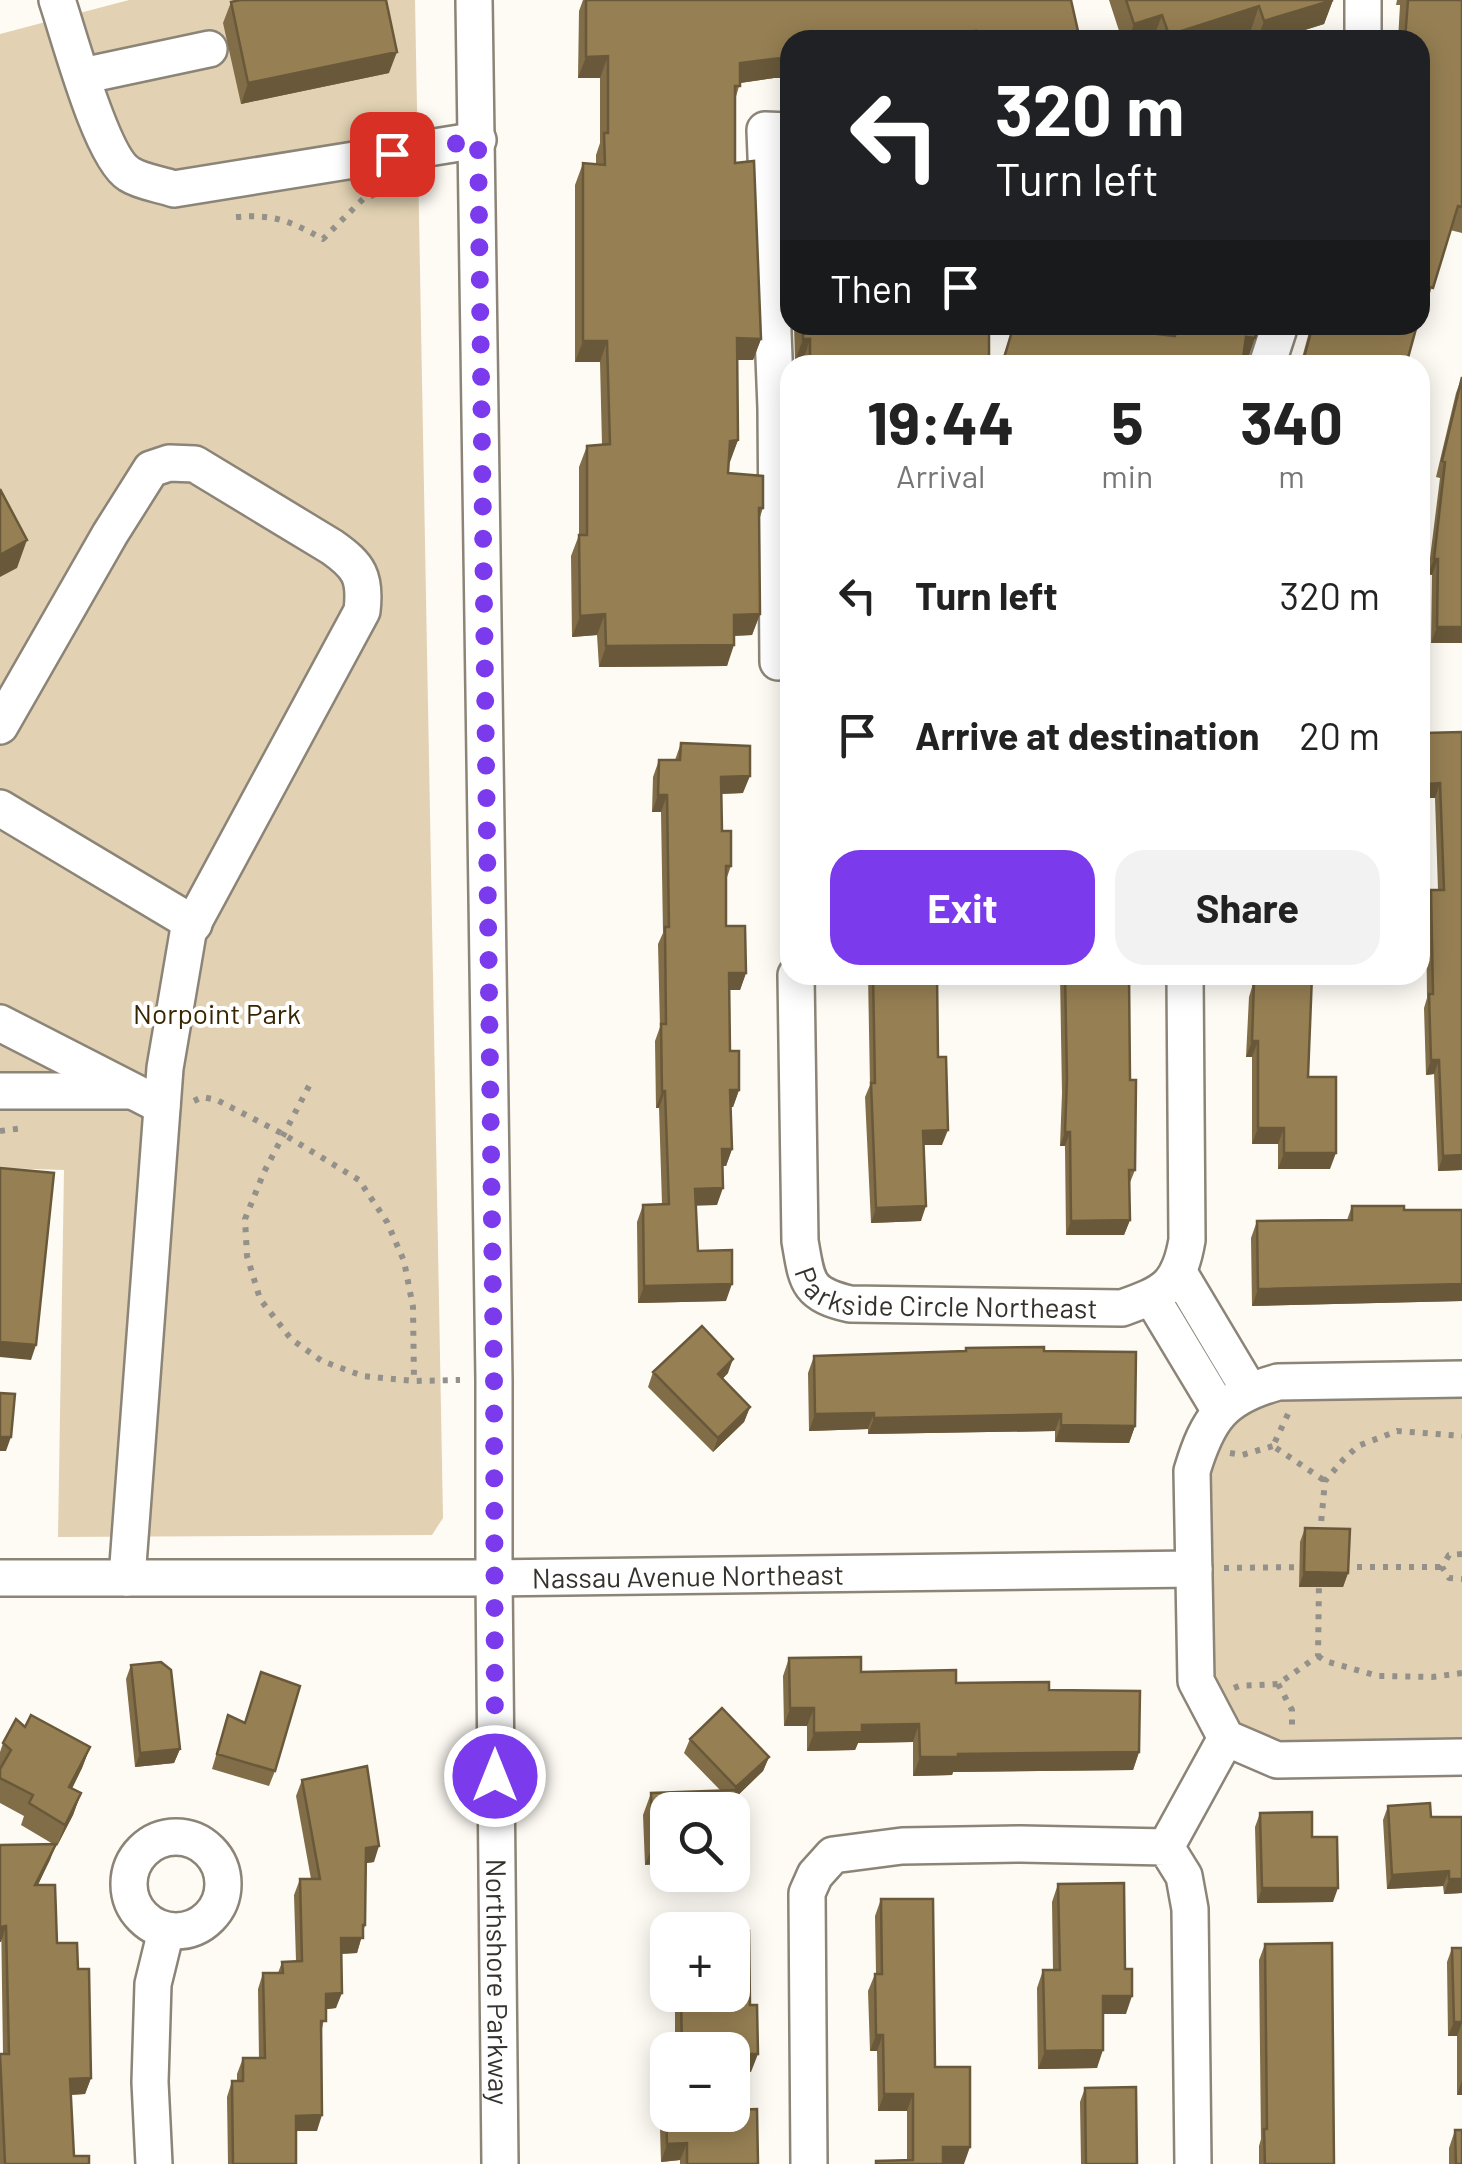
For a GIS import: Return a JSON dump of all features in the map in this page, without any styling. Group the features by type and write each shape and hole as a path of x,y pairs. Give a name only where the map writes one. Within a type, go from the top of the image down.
{"street":[{"path":"57,0 100,131 126,173 174,189 478,140"},
{"name":"Northshore Parkway","path":"474,0 494,1380 500,2164"},
{"path":"1363,0 1363,30"},
{"path":"82,76 209,49"},
{"path":"780,131 765,130 780,408"},
{"path":"0,726 151,470 169,463 195,464 350,560 360,572 362,611 188,933 165,1068 126,1578"},
{"path":"778,662 780,602"},
{"path":"0,808 194,924"},
{"name":"Parkside Circle Northeast","path":"796,985 800,1241 807,1280 816,1291 850,1304 1122,1308 1160,1295 1178,1271"},
{"path":"1185,985 1187,1240 1178,1271 1249,1390"},
{"path":"0,1023 162,1100"},
{"path":"0,1091 162,1100"},
{"name":"Parkside Circle Northeast","path":"1152,1298 1220,1411"},
{"path":"1462,1379 1278,1382 1249,1390 1220,1411 1198,1450 1192,1471 1196,1681 1226,1738 1277,1760 1462,1756"},
{"name":"Nassau Avenue Northeast","path":"0,1578 494,1578 1194,1569"},
{"path":"1166,1847 1226,1738"},
{"path":"809,2164 807,1893 825,1862 833,1855 902,1846 1166,1847"},
{"path":"1166,1847 1184,1876 1190,1908 1192,2164"},
{"path":"154,2164 150,2082 154,1984 166,1931"}],"path":[{"path":"308,1086 264,1172 245,1220 247,1256 260,1299 291,1339 322,1361 363,1376 414,1381 494,1380"},
{"path":"162,1100 217,1100 284,1134 360,1180 387,1222 404,1261 413,1307 414,1381"},
{"path":"0,1130 32,1127"},
{"path":"1289,1399 1288,1416 1273,1446 1325,1482"},
{"path":"1320,1547 1325,1482 1358,1446 1397,1431 1462,1436"},
{"path":"1442,1567 1449,1555 1462,1554"},
{"path":"1194,1569 1319,1567 1318,1656"},
{"path":"1337,1567 1442,1567"},
{"path":"1442,1567 1449,1578 1462,1579"},
{"path":"1318,1656 1378,1676 1462,1673"},
{"path":"1207,1702 1239,1686 1278,1684 1318,1656"},
{"path":"1278,1684 1292,1710 1294,1760"}],"green space":[{"name":"Norpoint Park","path":"129,0 415,0 443,1518 432,1535 58,1537 64,1170 0,1168 0,34"},
{"path":"1462,1381 1462,1757 1226,1738 1196,1681 1198,1450 1249,1390"}],"building":[{"path":"386,0 397,52 248,83 231,2"},
{"path":"586,0 1071,0 1078,30 780,30 780,58 740,63 740,86 735,86 735,163 754,161 761,339 737,338 738,440 730,441 728,473 763,476 763,508 759,508 760,614 734,615 734,645 606,646 605,614 580,616 579,535 587,535 587,446 610,444 607,341 583,341 583,163 605,165 608,56 586,57"},
{"path":"1126,0 1333,0 1264,21 1259,6 1185,30 1167,30 1162,15 1134,24"},
{"path":"1408,0 1462,0 1462,207 1458,206 1433,288 1430,30 1406,30"},
{"path":"803,335 989,335 989,355 810,355 810,339 803,339"},
{"path":"1011,335 1256,335 1246,337 1243,355 1005,355"},
{"path":"1310,335 1414,335 1409,355 1305,355"},
{"path":"1462,377 1462,627 1437,627 1438,559 1434,559 1445,462 1442,461"},
{"path":"0,489 27,540 0,555"},
{"path":"1462,732 1462,1155 1443,1156 1439,1060 1431,1060 1431,890 1444,890 1440,783 1430,784 1430,733"},
{"path":"681,743 750,746 750,776 721,777 722,831 731,831 731,866 726,866 726,926 745,926 746,973 729,973 730,1051 739,1051 739,1090 730,1090 732,1149 722,1149 723,1188 695,1189 698,1251 732,1250 732,1284 644,1286 643,1205 669,1204 661,1024 666,1024 665,927 669,927 667,795 658,795 659,760 680,760"},
{"path":"873,985 937,985 938,1057 946,1057 948,1130 923,1131 926,1206 876,1208 871,1083 875,1083"},
{"path":"1065,985 1129,985 1130,1080 1136,1080 1135,1170 1129,1170 1130,1220 1071,1221 1070,1132 1065,1132"},
{"path":"1254,985 1312,985 1308,1077 1336,1077 1336,1153 1284,1153 1284,1128 1258,1128 1258,1041 1252,1041"},
{"path":"0,1168 54,1173 36,1345 0,1342"},
{"path":"1352,1206 1462,1210 1462,1284 1258,1289 1257,1221 1352,1220"},
{"path":"702,1326 733,1359 718,1374 750,1407 718,1438 653,1372"},
{"path":"1044,1347 1044,1351 1136,1352 1135,1426 1061,1425 1061,1414 874,1418 874,1413 815,1414 814,1356"},
{"path":"0,1393 15,1394 11,1437 0,1437"},
{"path":"1305,1528 1350,1529 1348,1573 1304,1572"},
{"path":"861,1657 861,1672 956,1670 956,1683 1049,1682 1049,1690 1140,1691 1139,1752 920,1757 919,1724 862,1725 862,1732 814,1733 814,1708 790,1708 789,1658"},
{"path":"161,1662 171,1670 180,1749 140,1753 131,1665"},
{"path":"261,1672 300,1686 275,1771 217,1754 228,1715 245,1723"},
{"path":"722,1708 769,1757 736,1787 690,1739"},
{"path":"31,1715 90,1747 69,1787 81,1793 65,1825 29,1803 33,1795 0,1778 0,1769 11,1750 3,1743 16,1719 25,1727"},
{"path":"367,1766 379,1846 366,1848 363,1938 341,1938 342,1993 326,1994 326,2021 321,2021 322,2115 296,2116 296,2164 233,2164 232,2081 243,2081 243,2058 265,2058 263,1973 283,1973 282,1962 302,1961 300,1879 320,1879 302,1780"},
{"path":"1430,1803 1431,1817 1462,1817 1462,1879 1449,1879 1449,1871 1392,1875 1388,1806"},
{"path":"1312,1812 1312,1837 1337,1837 1338,1888 1262,1888 1260,1813"},
{"path":"56,1844 35,1885 55,1885 57,1943 77,1943 78,1969 89,1969 91,2078 70,2079 74,2156 89,2156 89,2164 5,2164 0,2054 9,2054 6,1926 0,1927 0,1845"},
{"path":"1124,1883 1125,1969 1132,1969 1132,1996 1103,1996 1103,2050 1045,2051 1043,1970 1060,1970 1058,1884"},
{"path":"881,1899 933,1899 935,2067 970,2067 970,2147 943,2147 943,2164 876,2164 913,2160 913,2094 884,2094 883,2035 876,2035 875,1974 882,1974"},
{"path":"1332,1943 1334,2164 1265,2164 1265,1944"},
{"path":"1452,1948 1462,1948 1462,2022 1454,2022"},
{"path":"750,2005 757,2005 758,2054 750,2054 750,2032 682,2032 681,2012 750,2012"},
{"path":"1136,2087 1137,2164 1086,2164 1085,2088"},
{"path":"750,2109 757,2109 758,2164 687,2164 687,2143 667,2144 667,2132 750,2132"},
{"path":"1455,2130 1462,2130 1462,2164 1456,2164"}],"route":[{"path":"392,154 478,140 494,1380 495,1776"}]}
